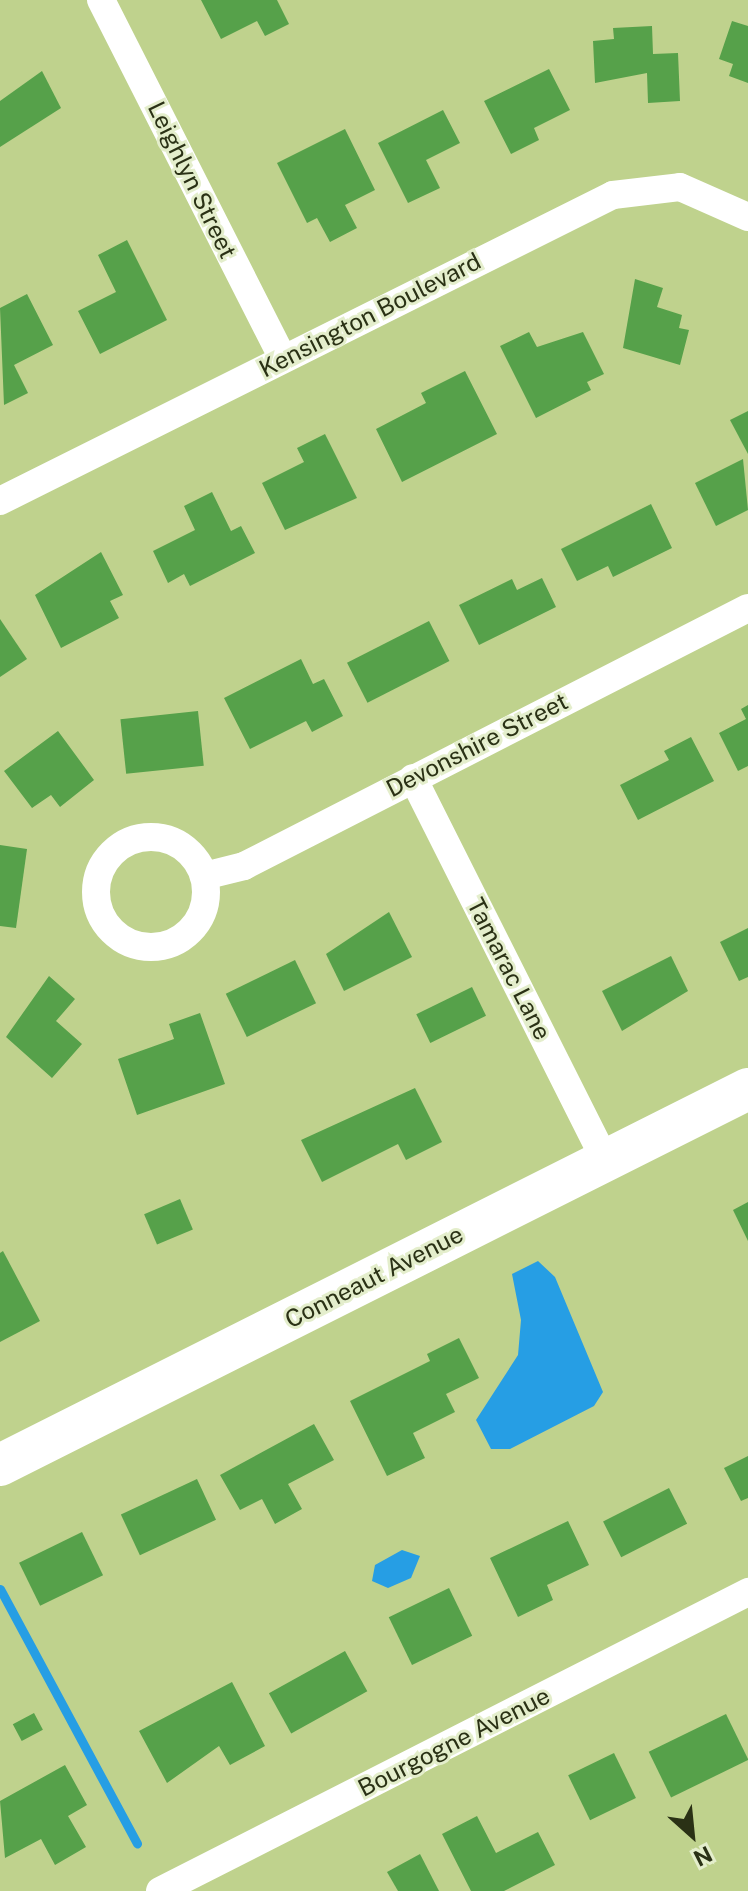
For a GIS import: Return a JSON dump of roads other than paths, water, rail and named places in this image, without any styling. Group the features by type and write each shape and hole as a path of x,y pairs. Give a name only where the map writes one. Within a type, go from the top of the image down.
{"street":[{"name":"Leighlyn Street","path":"101,0 283,359"},
{"name":"Kensington Boulevard","path":"0,501 613,195 680,187 748,217"},
{"name":"Devonshire Street","path":"204,876 244,866 748,608"},
{"name":"Tamarac Lane","path":"413,778 605,1160"},
{"name":"Conneaut Avenue","path":"0,1465 748,1089"},
{"name":"Bourgogne Avenue","path":"160,1891 748,1592"}],"water":[{"path":"538,1261 555,1277 603,1392 594,1406 510,1449 491,1449 476,1420 518,1355 521,1320 512,1274"},
{"path":"402,1550 420,1556 411,1578 388,1588 372,1581 375,1565"}],"waterway":[{"path":"0,1589 137,1843"}]}
